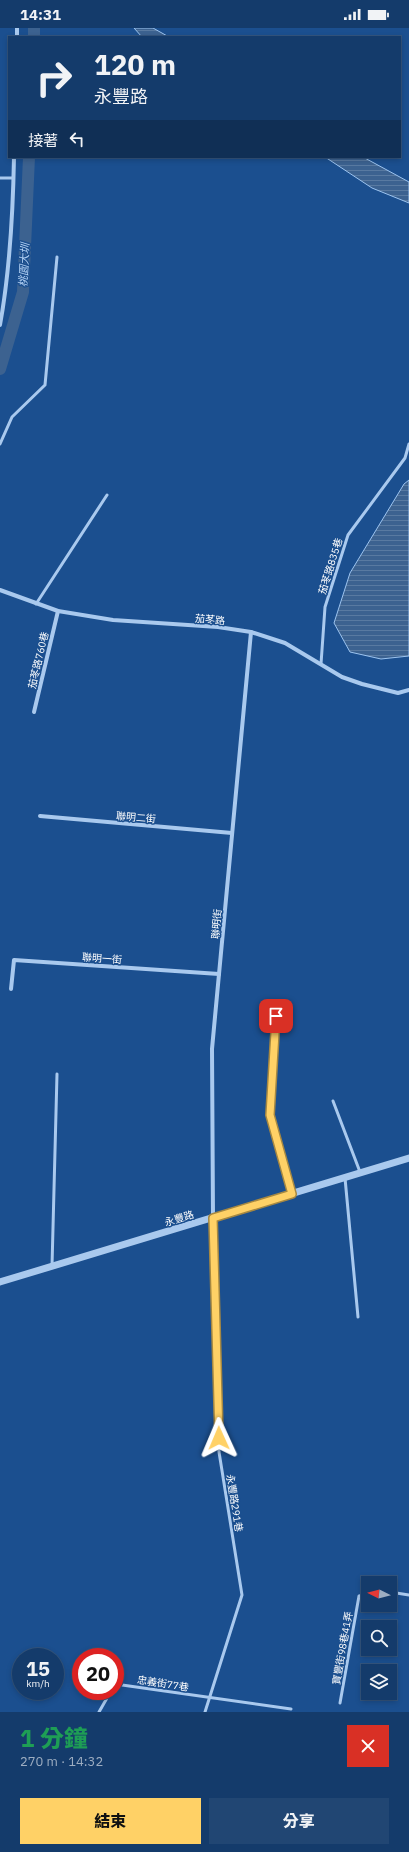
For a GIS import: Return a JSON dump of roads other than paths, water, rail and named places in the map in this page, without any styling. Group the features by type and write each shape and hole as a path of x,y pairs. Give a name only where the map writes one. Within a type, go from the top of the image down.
{"street":[{"path":"0,325 14,158"},
{"name":"茄苳路","path":"0,590 58,611 113,620 218,627 251,632 285,643 342,677 362,684 398,693 409,690"},
{"name":"茄苳路760巷","path":"34,712 58,611"},
{"name":"聯明街","path":"213,1218 212,1049 251,632"},
{"name":"聯明二街","path":"40,816 232,833"},
{"name":"聯明一街","path":"11,989 14,960 219,974"},
{"name":"永豐路","path":"0,1282 409,1158"}],"lane":[{"path":"0,178 13,178"},
{"path":"0,444 12,417 45,385 57,257"},
{"name":"茄苳路835巷","path":"321,664 325,607 348,535 405,458 409,444"},
{"path":"36,604 107,495"},
{"path":"276,1001 270,1115 292,1194"},
{"path":"52,1266 57,1074"},
{"path":"333,1101 360,1173"},
{"path":"345,1178 358,1317"},
{"name":"永豐路291巷","path":"205,1712 242,1595 219,1452 213,1218"},
{"path":"397,1593 409,1595"},
{"name":"寶豐街98巷41弄","path":"340,1703 361,1596"},
{"name":"忠義街77巷","path":"124,1685 209,1699 291,1709"},
{"path":"99,1712 106,1700"}],"water":[{"path":"134,28 153,28 167,36 141,36"},
{"path":"327,158 365,158 409,182 409,203 372,188"},
{"path":"409,480 409,656 381,659 350,652 334,623 350,573 404,484"}],"waterway":[{"name":"桃園大圳","path":"34,28 34,36"},
{"name":"桃園大圳","path":"0,369 23,292 29,158"}]}
